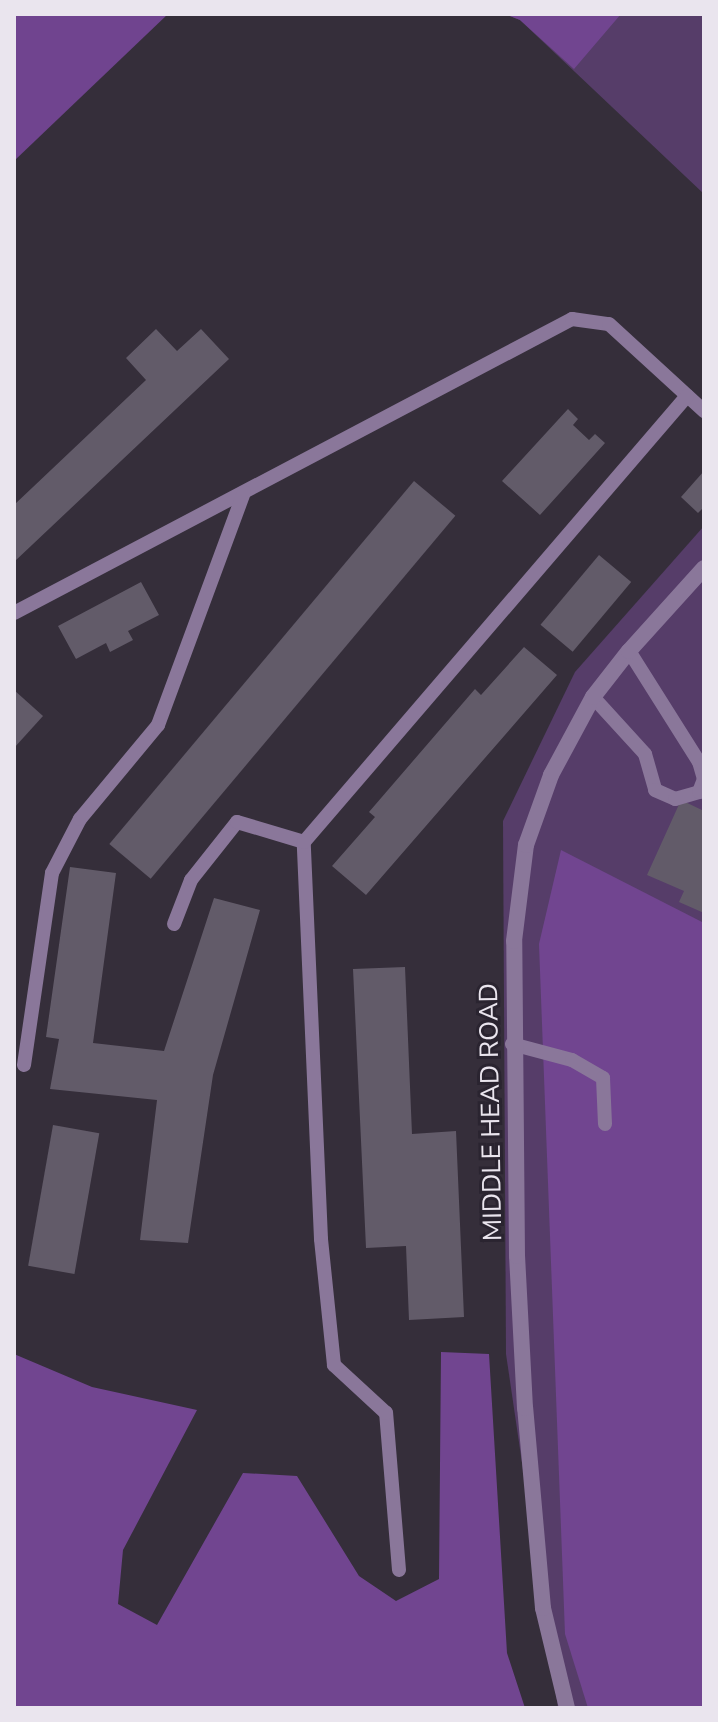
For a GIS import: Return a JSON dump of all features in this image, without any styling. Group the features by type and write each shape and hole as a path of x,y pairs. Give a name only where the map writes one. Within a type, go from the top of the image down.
{"street":[{"name":"MIDDLE HEAD ROAD","path":"567,1708 543,1608 525,1408 512,1044 514,941 526,845 551,775 593,697 629,651 704,568"}],"lane":[{"path":"14,613 572,319 609,324 704,411"},
{"path":"399,1570 386,1413 334,1365 321,1239 304,842 687,396"},
{"path":"24,1065 52,873 80,819 158,725 244,492"},
{"path":"593,697 645,754 655,790 675,799 699,792 704,779 699,762 629,651"},
{"path":"174,924 191,880 237,822 304,842"},
{"path":"512,1044 572,1060 603,1078 605,1124"}],"shaded area":[{"path":"14,14 168,14 14,161"},
{"path":"505,14 704,14 704,194 520,20"},
{"path":"505,14 621,14 574,69 520,20"},
{"path":"704,526 704,1708 558,1708 506,1354 503,821 575,672"},
{"path":"561,850 704,923 704,1708 588,1708 565,1634 539,944"},
{"path":"441,1352 489,1354 507,1653 525,1708 14,1708 14,1354 92,1387 197,1410 123,1550 118,1604 157,1625 243,1473 297,1476 359,1576 396,1601 439,1579"}],"building":[{"path":"156,329 177,351 201,329 229,359 14,562 14,505 146,380 126,358"},
{"path":"568,409 578,419 573,425 589,440 595,434 605,443 540,515 502,481"},
{"path":"704,471 704,507 698,513 681,497"},
{"path":"414,481 455,516 151,879 109,844"},
{"path":"599,555 631,582 573,652 541,625"},
{"path":"141,582 159,615 128,631 133,640 110,652 106,643 76,659 58,626"},
{"path":"524,647 557,675 366,895 332,866 375,817 369,812 475,689 481,695"},
{"path":"14,690 43,716 14,748"},
{"path":"681,800 704,811 704,913 679,902 684,891 647,875"},
{"path":"70,867 116,873 93,1043 164,1051 214,898 260,910 213,1075 188,1243 140,1240 157,1100 50,1089 59,1039 46,1037"},
{"path":"405,967 412,1134 456,1131 464,1317 409,1320 406,1246 366,1248 353,969"},
{"path":"53,1125 99,1133 74,1274 28,1266"}]}
